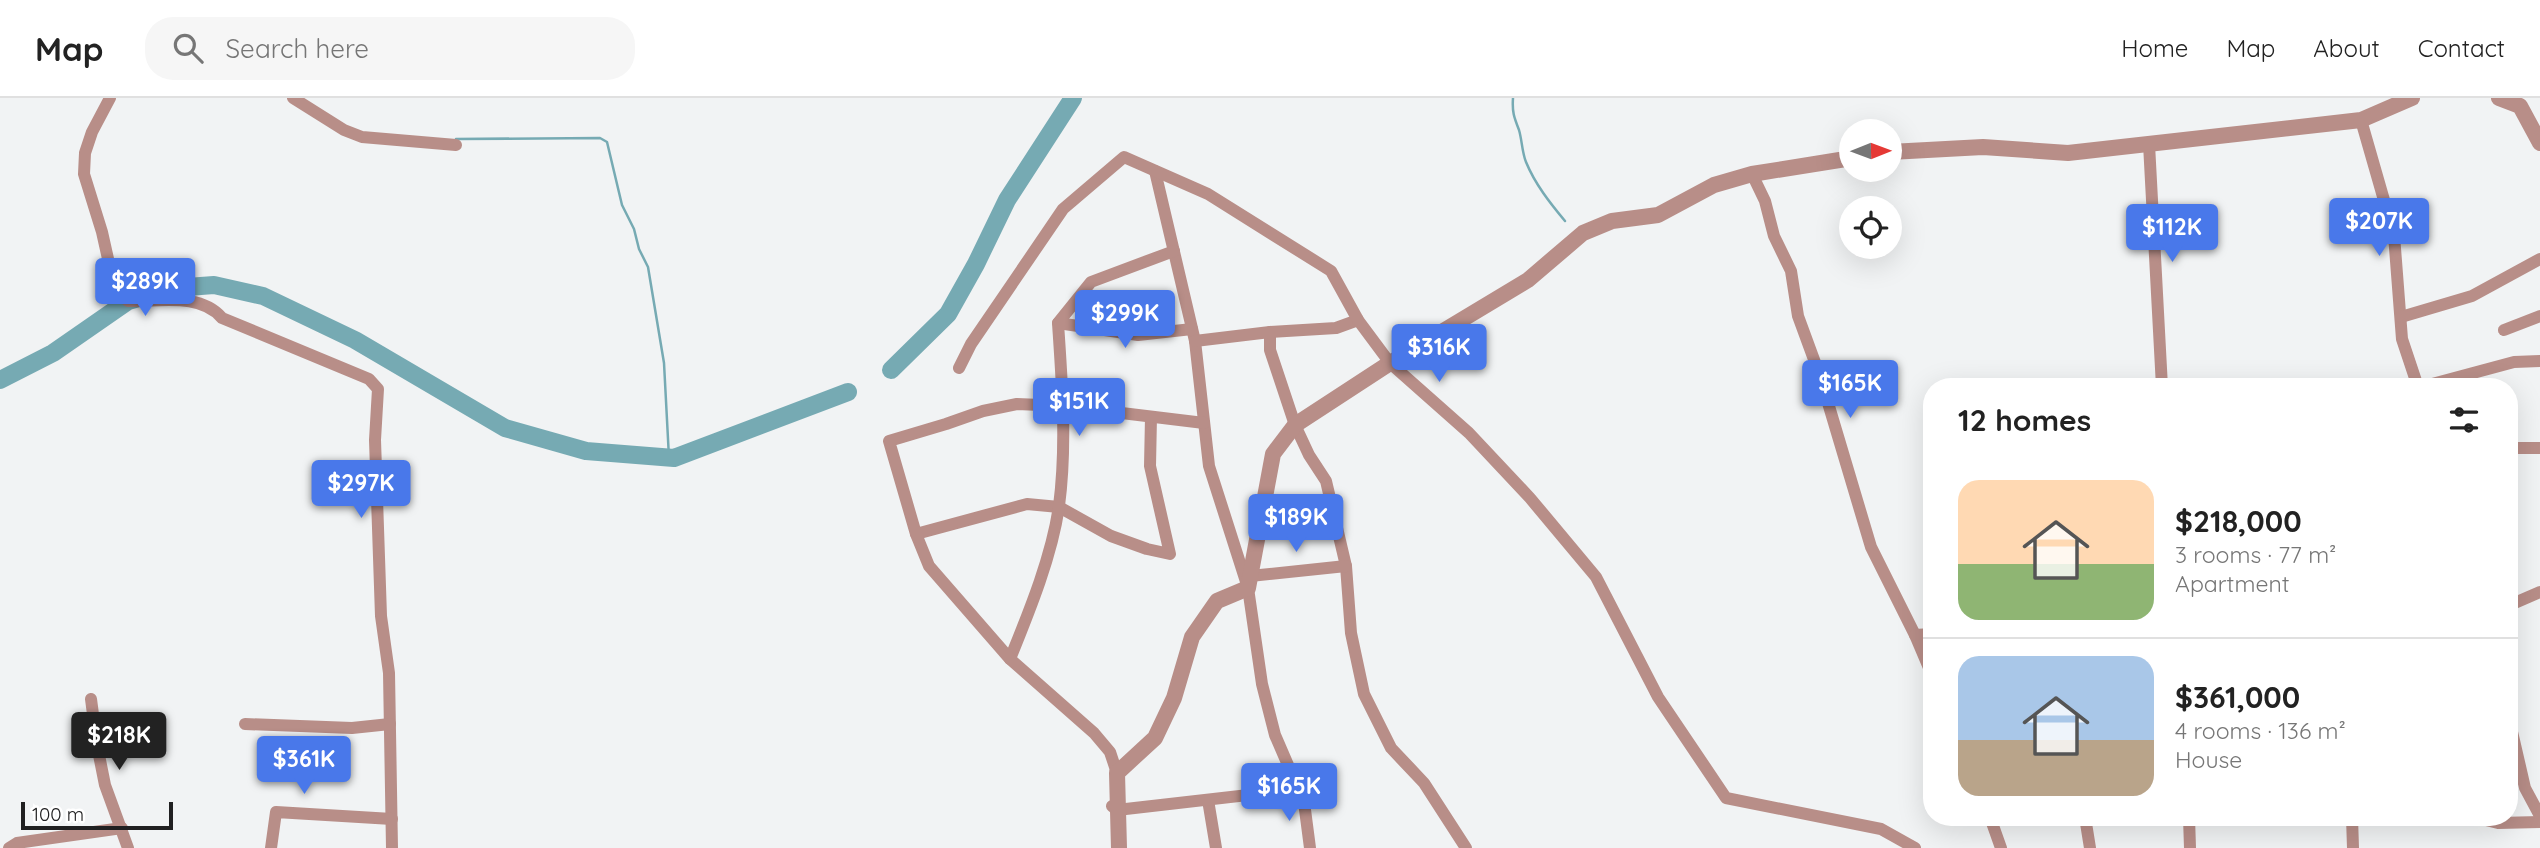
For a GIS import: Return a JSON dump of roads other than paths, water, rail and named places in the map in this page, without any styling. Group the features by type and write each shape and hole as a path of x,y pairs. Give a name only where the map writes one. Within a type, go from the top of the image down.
{"street":[{"path":"110,98 92,132 85,153 84,174 102,232 115,290 128,301 181,299 215,309 222,318 369,379 378,389 374,440 380,616 389,673 392,848"},
{"path":"293,98 344,130 362,137 456,145"},
{"path":"1902,151 1983,147 2068,153 2361,120 2412,98"},
{"path":"2499,98 2520,106 2540,142"},
{"path":"2361,120 2394,235 2402,339 2417,378"},
{"path":"2149,144 2162,378"},
{"path":"959,368 971,344 1063,209 1125,157 1209,194 1331,271 1358,320 1390,363 1469,433 1530,498 1596,577 1658,697 1726,798 1881,829 1915,848"},
{"path":"1249,582 1273,454 1295,425 1390,363 1528,280 1583,233 1612,222 1658,215 1714,185 1752,174 1839,160"},
{"path":"1155,171 1193,335 1209,466 1249,582 1262,684 1275,735 1304,802 1310,848"},
{"path":"1752,174 1765,201 1774,236 1791,271 1798,316 1820,376 1871,547 1923,654"},
{"path":"1010,659 1038,588 1059,507 1064,406 1058,323 1091,282 1174,251"},
{"path":"2401,317 2472,296 2540,259"},
{"path":"2504,330 2540,316"},
{"path":"1058,323 1138,335 1193,335 1336,328 1358,320"},
{"path":"1270,332 1270,350 1295,425 1309,455 1326,481 1346,566 1351,633 1364,694 1391,748 1424,783 1466,848"},
{"path":"2454,378 2514,362 2540,360"},
{"path":"1119,848 1115,808 1117,773 1110,752 1094,733 1010,659 929,566 916,534 889,441 983,411 1017,404 1064,406 1204,423"},
{"path":"916,534 1027,504 1059,507 1111,536 1170,554 1150,466 1151,417"},
{"path":"2518,448 2540,448"},
{"path":"1117,773 1155,738 1174,698 1192,637 1217,601 1249,582 1346,566"},
{"path":"2518,602 2540,592"},
{"path":"1915,635 1923,635"},
{"path":"91,699 105,785 128,848"},
{"path":"245,724 352,728 390,724"},
{"path":"2518,758 2525,788 2540,816"},
{"path":"1115,808 1300,789"},
{"path":"1208,800 1216,848"},
{"path":"271,848 276,812 392,819"},
{"path":"2518,823 2540,822"},
{"path":"1993,826 2001,848"},
{"path":"2086,826 2090,848"},
{"path":"2189,826 2190,848"},
{"path":"2352,826 2353,848"},
{"path":"9,848 17,842 122,828"}],"waterway":[{"path":"891,370 948,314 1007,200 1073,98"},
{"path":"1513,98 1514,114 1526,162 1538,186 1565,221"},
{"path":"456,139 600,138 607,142 622,205 648,267 664,363 669,458"},
{"path":"0,380 53,353 128,301 174,288 214,285 263,296 355,340 505,428 586,451 674,458 848,392"}]}
